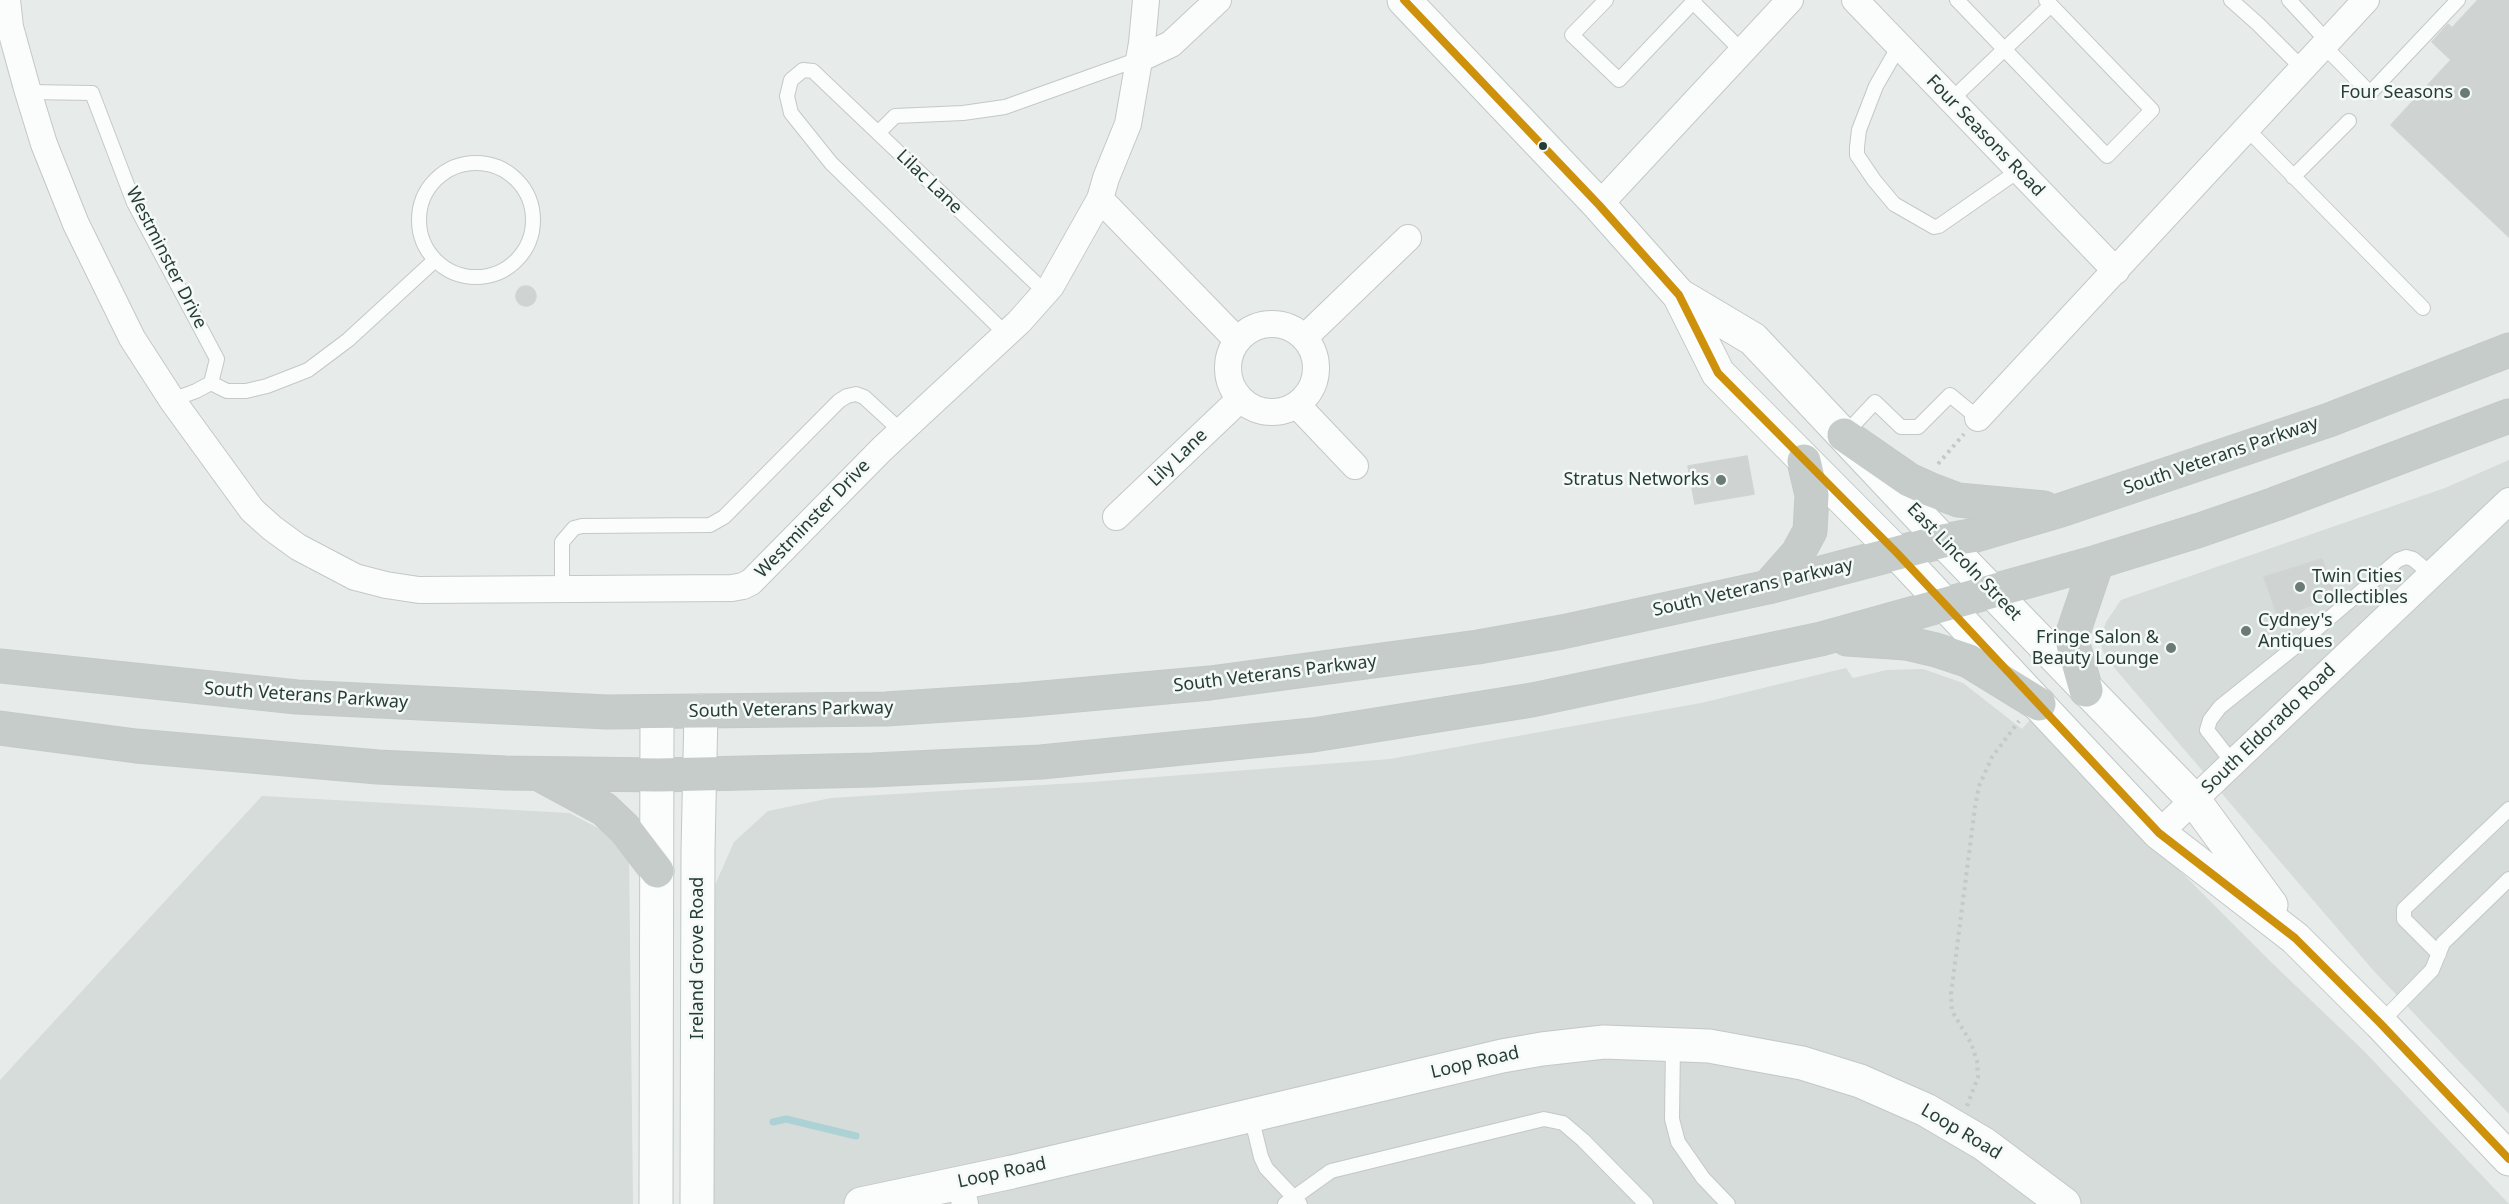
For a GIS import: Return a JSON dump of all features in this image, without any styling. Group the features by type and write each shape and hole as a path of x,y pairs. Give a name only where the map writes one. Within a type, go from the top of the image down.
{"highway":[{"name":"South Veterans Parkway","path":"0,666 297,698 490,708 657,713 886,709 1021,700 1210,683 1478,648 1768,587 1943,541 1976,535 2061,510 2329,420 2509,350"},
{"path":"0,728 136,746 378,767 659,775 872,770 1041,762 1313,735 1532,700 1821,639 2097,562 2275,504 2509,416"},
{"path":"1844,435 1909,480 1958,500 2061,510"},
{"path":"1768,587 1798,553 1810,531 1812,495 1804,460"},
{"path":"2086,690 2073,644 2073,633 2097,562"},
{"path":"1821,639 1906,644 1936,650 1969,661 2031,710"},
{"path":"537,773 604,809 625,829 657,871"}],"main road":[{"name":"East Lincoln Street","path":"1407,1 1599,205 1679,295 1718,373 1897,553 1944,604 2031,710 2159,832 2295,938 2380,1023 2509,1159"},
{"name":"East Lincoln Street","path":"1679,295 1753,339 1943,541 2193,800 2295,938"},
{"name":"Ireland Grove Road","path":"697,1204 698,851 701,711"},
{"path":"656,1204 659,775 657,713"},
{"name":"Loop Road","path":"861,1204 963,1193 1012,1172 1502,1056 1542,1048 1604,1042 1709,1046 1788,1059 1828,1070 1877,1088 1926,1110 1984,1144 2064,1204"}],"street":[{"name":"Westminster Drive","path":"7,0 10,27 44,144 89,254 137,347 172,400 252,510 298,548 355,577 419,590 743,586 759,574 901,431 1006,334 1051,286 1100,199 1128,124 1146,0"},
{"path":"1139,59 1172,44 1218,0"},
{"path":"1599,205 1790,0"},
{"name":"Four Seasons Road","path":"1855,0 2116,271"},
{"path":"1978,418 2366,0"},
{"path":"1100,199 1237,340"},
{"path":"1304,338 1408,238"},
{"path":"1278,324 1292,328 1304,338 1314,357 1315,380 1308,394 1297,405 1286,410 1268,412 1250,406 1240,399 1232,388 1228,370 1231,351 1237,340 1249,330 1263,325 1278,324"},
{"name":"Lily Lane","path":"1116,517 1240,399"},
{"path":"1297,405 1355,466"},
{"name":"South Eldorado Road","path":"2159,832 2509,501"}],"lane":[{"path":"1606,0 1572,35 1619,80 1694,1 1742,51"},
{"path":"1951,100 2004,49 2048,2 2152,110 2107,156 2004,49 1957,0"},
{"path":"2231,0 2303,69"},
{"path":"2289,0 2370,93 2458,0"},
{"path":"1899,46 1876,86 1858,130 1857,147 1857,155 1894,204 1934,227 1939,226 2018,171"},
{"path":"878,133 895,116 963,113 1005,107 1139,59"},
{"name":"Lilac Lane","path":"1006,334 831,163 791,113 787,96 791,80 803,70 813,71 1045,292"},
{"name":"Westminster Drive","path":"28,92 92,93 134,203 218,358 211,382"},
{"path":"2293,177 2349,121"},
{"path":"2247,129 2422,308"},
{"path":"475,163 499,168 519,182 529,197 534,214 533,232 526,249 515,262 501,272 484,278 466,277 449,271 435,260 425,247 420,231 419,214 423,198 431,184 443,172 458,165 475,163"},
{"path":"172,400 196,391 211,382 227,391 246,391 278,383 308,370 348,340 435,260"},
{"path":"562,589 562,542 574,528 582,525 710,525 724,517 839,401 847,396 856,394 864,397 901,431"},
{"path":"1844,435 1875,402 1901,427 1918,427 1950,396 1978,418"},
{"path":"2233,763 2207,730 2210,720 2220,707 2398,560 2413,559 2431,574"},
{"path":"2439,954 2404,919 2404,909 2509,809"},
{"path":"2380,1023 2432,970 2443,943 2509,879"},
{"path":"1673,1043 1672,1119 1678,1142 1703,1178 1728,1204"},
{"path":"1251,1116 1266,1168 1293,1202 1331,1171 1544,1119 1563,1123 1583,1140 1646,1204"}],"path":[{"path":"1931,472 1978,418"},
{"path":"1966,1107 1978,1077 1977,1061 1971,1042 1952,1011 1951,994 1975,807 1979,786 1992,757 2031,710"}],"shaded area":[{"path":"2509,460 2509,1114 2373,970 2105,657 2100,641 2106,622 2121,600 2445,488"},
{"path":"1846,668 1853,678 1887,670 1923,669 1963,683 2022,729 2030,720 2274,965 2363,1050 2509,1204 713,1204 715,885 734,842 768,811 831,798 1092,782 1390,759 1701,703"},
{"path":"262,796 569,813 600,829 629,856 633,1204 0,1204 0,1080"}],"building":[{"name":"Four Seasons","path":"2478,0 2509,0 2509,237 2391,125 2451,60 2432,42 2448,24 2452,28"},
{"path":"526,286 533,289 536,296 533,303 526,306 519,303 516,296 519,289"},
{"name":"Stratus Networks","path":"1747,456 1754,494 1695,504 1688,466"},
{"name":"Twin Cities Collectibles","path":"2322,559 2335,597 2278,617 2264,577"}],"waterway":[{"path":"773,1122 786,1119 856,1136"}],"transit line":[{"path":"1404,0 1599,205 1679,295 1718,373 1897,553 2159,833 2295,938 2380,1023 2509,1159"}],"place":[{"name":"Four Seasons","path":"2465,93"},
{"name":"Stratus Networks","path":"1721,480"},
{"name":"Twin Cities Collectibles","path":"2300,587"},
{"name":"Cydney's Antiques","path":"2246,631"},
{"name":"Fringe Salon & Beauty Lounge","path":"2171,648"}]}
